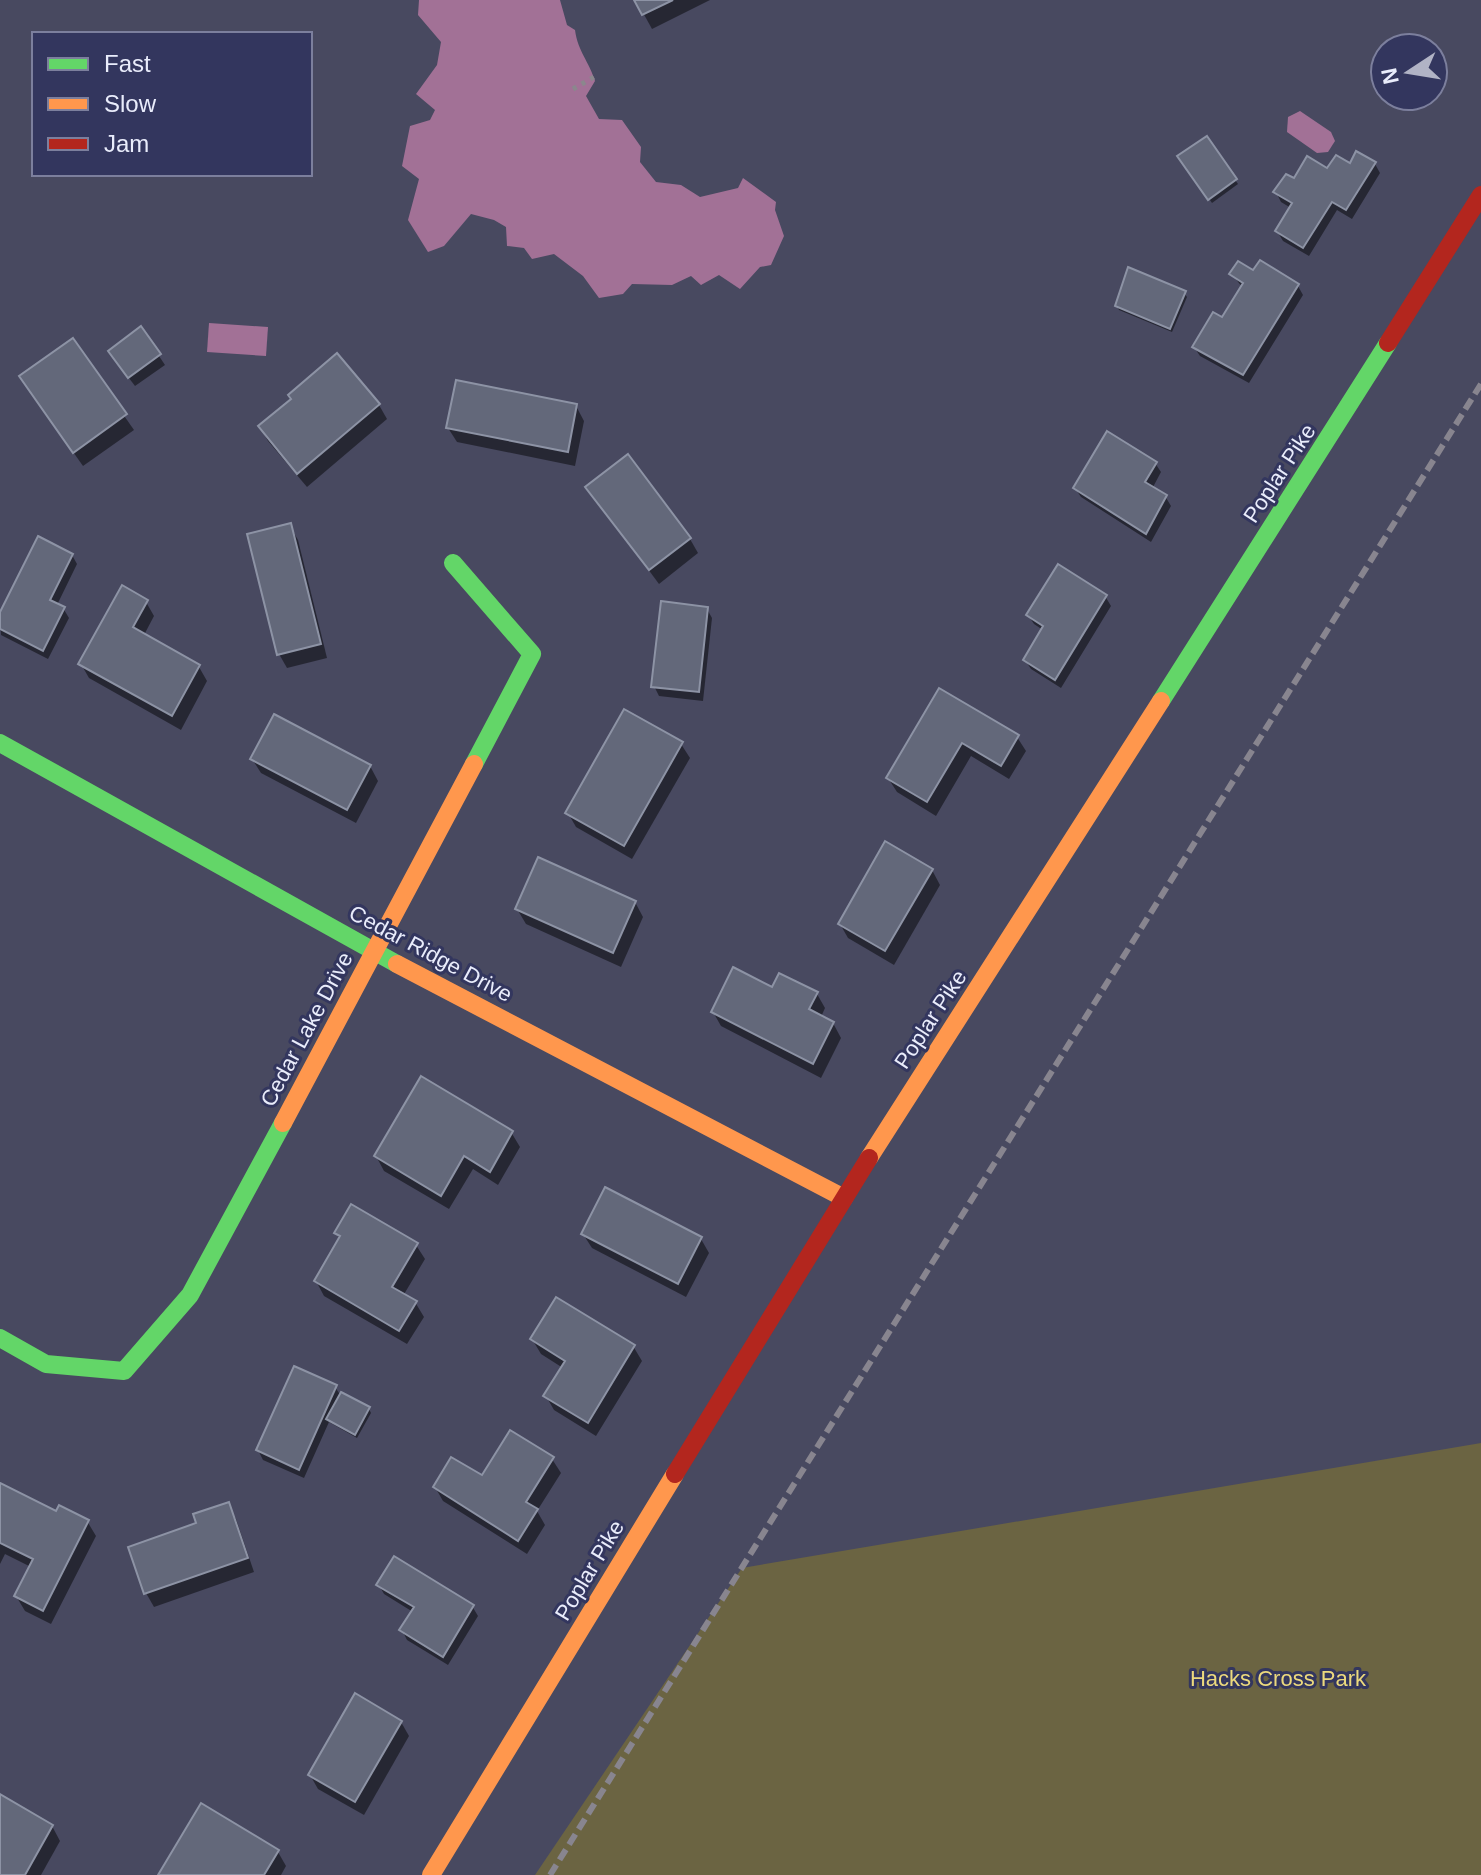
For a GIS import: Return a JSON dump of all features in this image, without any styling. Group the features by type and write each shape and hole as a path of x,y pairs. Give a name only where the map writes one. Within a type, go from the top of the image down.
{"street":[{"name":"Poplar Pike","path":"431,1875 844,1198 1481,195"},
{"name":"Cedar Lake Drive","path":"0,1338 46,1364 124,1371 190,1295 532,654 453,563"},
{"name":"Cedar Ridge Drive","path":"0,743 375,952 844,1198"}],"path":[{"path":"573,89 594,77"}],"green space":[{"name":"Hacks Cross Park","path":"1481,1443 1481,1875 535,1875 742,1568"}],"shaded area":[{"path":"419,0 560,0 567,25 575,30 595,81 586,96 599,119 622,120 641,147 640,162 656,182 681,185 700,197 738,188 743,178 776,202 775,210 784,236 771,265 760,267 740,289 719,275 701,285 691,276 672,285 632,284 623,294 599,298 583,276 554,254 532,259 524,248 507,246 506,227 471,214 444,246 428,252 408,220 419,179 402,166 410,126 430,120 435,110 416,94 437,65 441,42 418,15"},
{"path":"1300,111 1331,132 1335,141 1328,152 1317,153 1287,132 1288,117"},
{"path":"209,323 268,327 266,356 207,352"}],"building":[{"path":"634,0 673,0 642,15"},
{"path":"1207,136 1237,179 1208,200 1177,156"},
{"path":"1356,151 1376,162 1346,210 1332,202 1303,248 1275,231 1292,203 1273,192 1286,174 1294,178 1307,156 1327,168 1336,155 1350,163"},
{"path":"1260,260 1299,284 1243,375 1192,347 1213,312 1222,317 1243,283 1229,274 1238,261 1253,270"},
{"path":"1128,267 1186,291 1170,329 1115,306"},
{"path":"141,326 161,354 128,378 108,351"},
{"path":"73,338 127,414 73,453 19,376"},
{"path":"337,353 380,404 297,474 258,426 291,399 288,395"},
{"path":"456,380 577,404 568,452 446,428"},
{"path":"1107,431 1157,462 1145,482 1167,495 1146,534 1073,488"},
{"path":"628,454 691,538 649,570 585,487"},
{"path":"291,523 321,644 277,655 247,534"},
{"path":"38,536 73,554 50,600 65,607 43,651 0,629 0,612"},
{"path":"1058,564 1107,595 1055,680 1023,660 1043,626 1026,615"},
{"path":"122,585 148,600 133,627 200,665 172,716 78,664"},
{"path":"661,601 708,607 699,692 651,687"},
{"path":"939,688 1019,735 1001,766 962,743 927,802 886,778"},
{"path":"624,709 683,742 624,846 565,813"},
{"path":"274,714 371,765 347,810 250,759"},
{"path":"885,841 933,869 885,951 838,924"},
{"path":"538,857 636,901 613,953 515,909"},
{"path":"733,967 772,987 779,973 818,992 809,1009 834,1022 813,1064 711,1012"},
{"path":"421,1076 513,1131 490,1172 464,1156 441,1196 374,1156"},
{"path":"605,1187 702,1237 678,1284 581,1234"},
{"path":"351,1204 418,1243 392,1287 417,1301 399,1331 314,1281 340,1236 334,1233"},
{"path":"556,1297 635,1345 588,1423 543,1396 565,1361 530,1339"},
{"path":"294,1366 337,1385 299,1470 256,1450"},
{"path":"341,1392 370,1407 355,1435 326,1419"},
{"path":"510,1430 554,1457 526,1502 538,1509 518,1541 433,1487 451,1457 482,1475"},
{"path":"0,1483 56,1511 59,1505 89,1520 43,1611 14,1596 33,1559 0,1543"},
{"path":"229,1502 248,1558 144,1594 128,1547 196,1523 193,1514"},
{"path":"394,1556 474,1605 443,1657 399,1630 414,1607 376,1585"},
{"path":"355,1693 402,1721 355,1802 308,1775"},
{"path":"0,1794 53,1825 25,1875 0,1875"},
{"path":"201,1803 279,1850 264,1875 158,1875"}],"railway":[{"path":"550,1875 1481,384"}],"traffic: fast":[{"path":"1161,701 1388,343"},
{"path":"453,563 532,654 474,764"},
{"path":"0,743 397,964"},
{"path":"0,1338 46,1364 124,1371 190,1295 283,1123"}],"traffic: slow":[{"path":"869,1158 1161,701"},
{"path":"283,1123 474,764"},
{"path":"397,964 844,1198"},
{"path":"431,1875 675,1474"}],"traffic: jam":[{"path":"1388,343 1481,195"},
{"path":"675,1474 869,1158"}]}
